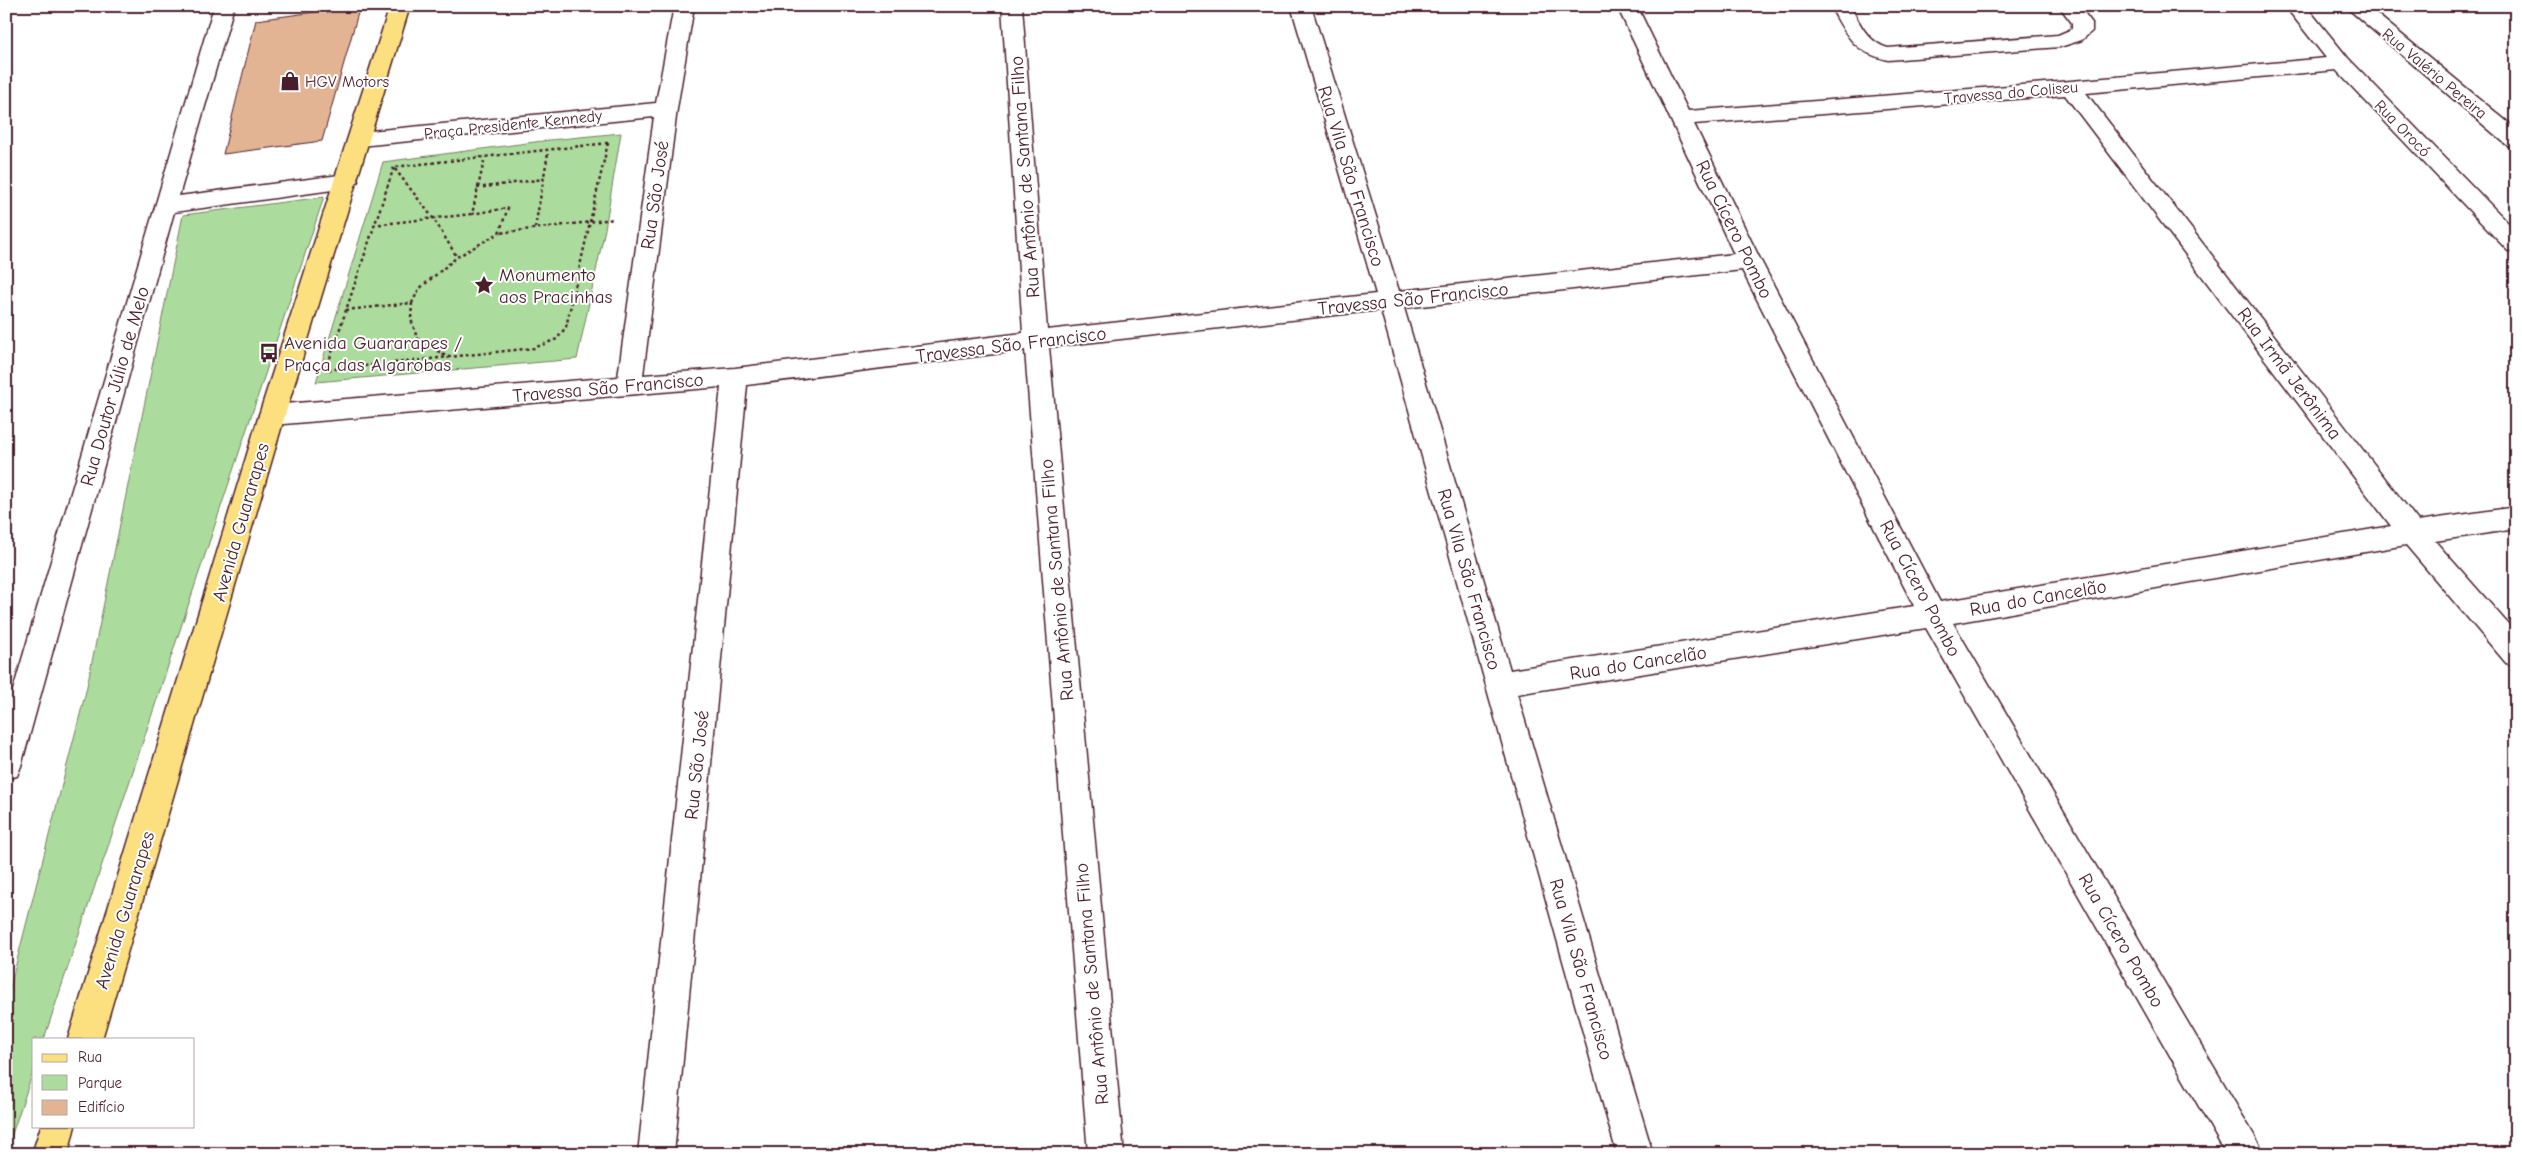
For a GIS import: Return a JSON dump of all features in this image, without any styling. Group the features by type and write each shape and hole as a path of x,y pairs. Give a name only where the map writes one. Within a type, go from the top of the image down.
{"main road":[{"name":"Avenida Guararapes","path":"85,1038 272,415 347,181 400,6"},
{"path":"50,1154 57,1128"}],"street":[{"name":"Rua Doutor Júlio de Melo","path":"6,766 165,206 224,6"},
{"name":"Rua São José","path":"628,384 666,109 684,6"},
{"name":"Rua Antônio de Santana Filho","path":"1012,6 1036,340 1106,1154"},
{"name":"Rua Vila São Francisco","path":"1301,6 1390,300 1635,1154"},
{"name":"Rua Cícero Pombo","path":"1627,6 1749,261 1933,615 2246,1154"},
{"path":"1840,6 1865,46 1875,52 1888,54 2060,41 2075,36 2082,31 2082,23 2068,6"},
{"name":"Rua Orocó","path":"2295,6 2341,63 2516,245"},
{"name":"Rua Valério Pereira","path":"2355,6 2516,141"},
{"name":"Travessa do Coliseu","path":"1682,118 2071,88 2341,63"},
{"name":"Rua Irmã Jerônima","path":"2071,88 2412,533 2516,654"},
{"name":"Praça Presidente Kennedy","path":"360,139 666,109"},
{"path":"165,206 347,181"},
{"name":"Travessa São Francisco","path":"272,415 735,376 1036,340 1749,261"},
{"name":"Rua São José","path":"656,1154 735,376"},
{"name":"Rua do Cancelão","path":"1500,684 1933,615 2412,533 2516,518"}],"path":[{"path":"394,167 326,370 534,348 557,339 566,327 608,143 548,149 535,228"},
{"path":"394,167 485,155 472,214"},
{"path":"394,167 433,218 457,257"},
{"path":"477,188 544,180"},
{"path":"374,225 508,208 499,233"},
{"path":"450,358 417,338 411,318 412,303 419,289 457,257 499,233 591,222"},
{"path":"346,310 412,303"}],"green space":[{"path":"621,133 605,229 577,359 316,382 383,162 550,140"},
{"path":"324,197 44,1038 32,1038 32,1075 6,1152 6,1003 86,691 183,215"}],"building":[{"name":"HGV Motors","path":"360,6 322,141 223,154 256,20"}],"place":[{"name":"HGV Motors","path":"290,81"},
{"name":"Monumento aos Pracinhas","path":"484,285"},
{"name":"Avenida Guararapes / Praça das Algarobas","path":"269,353"}]}
